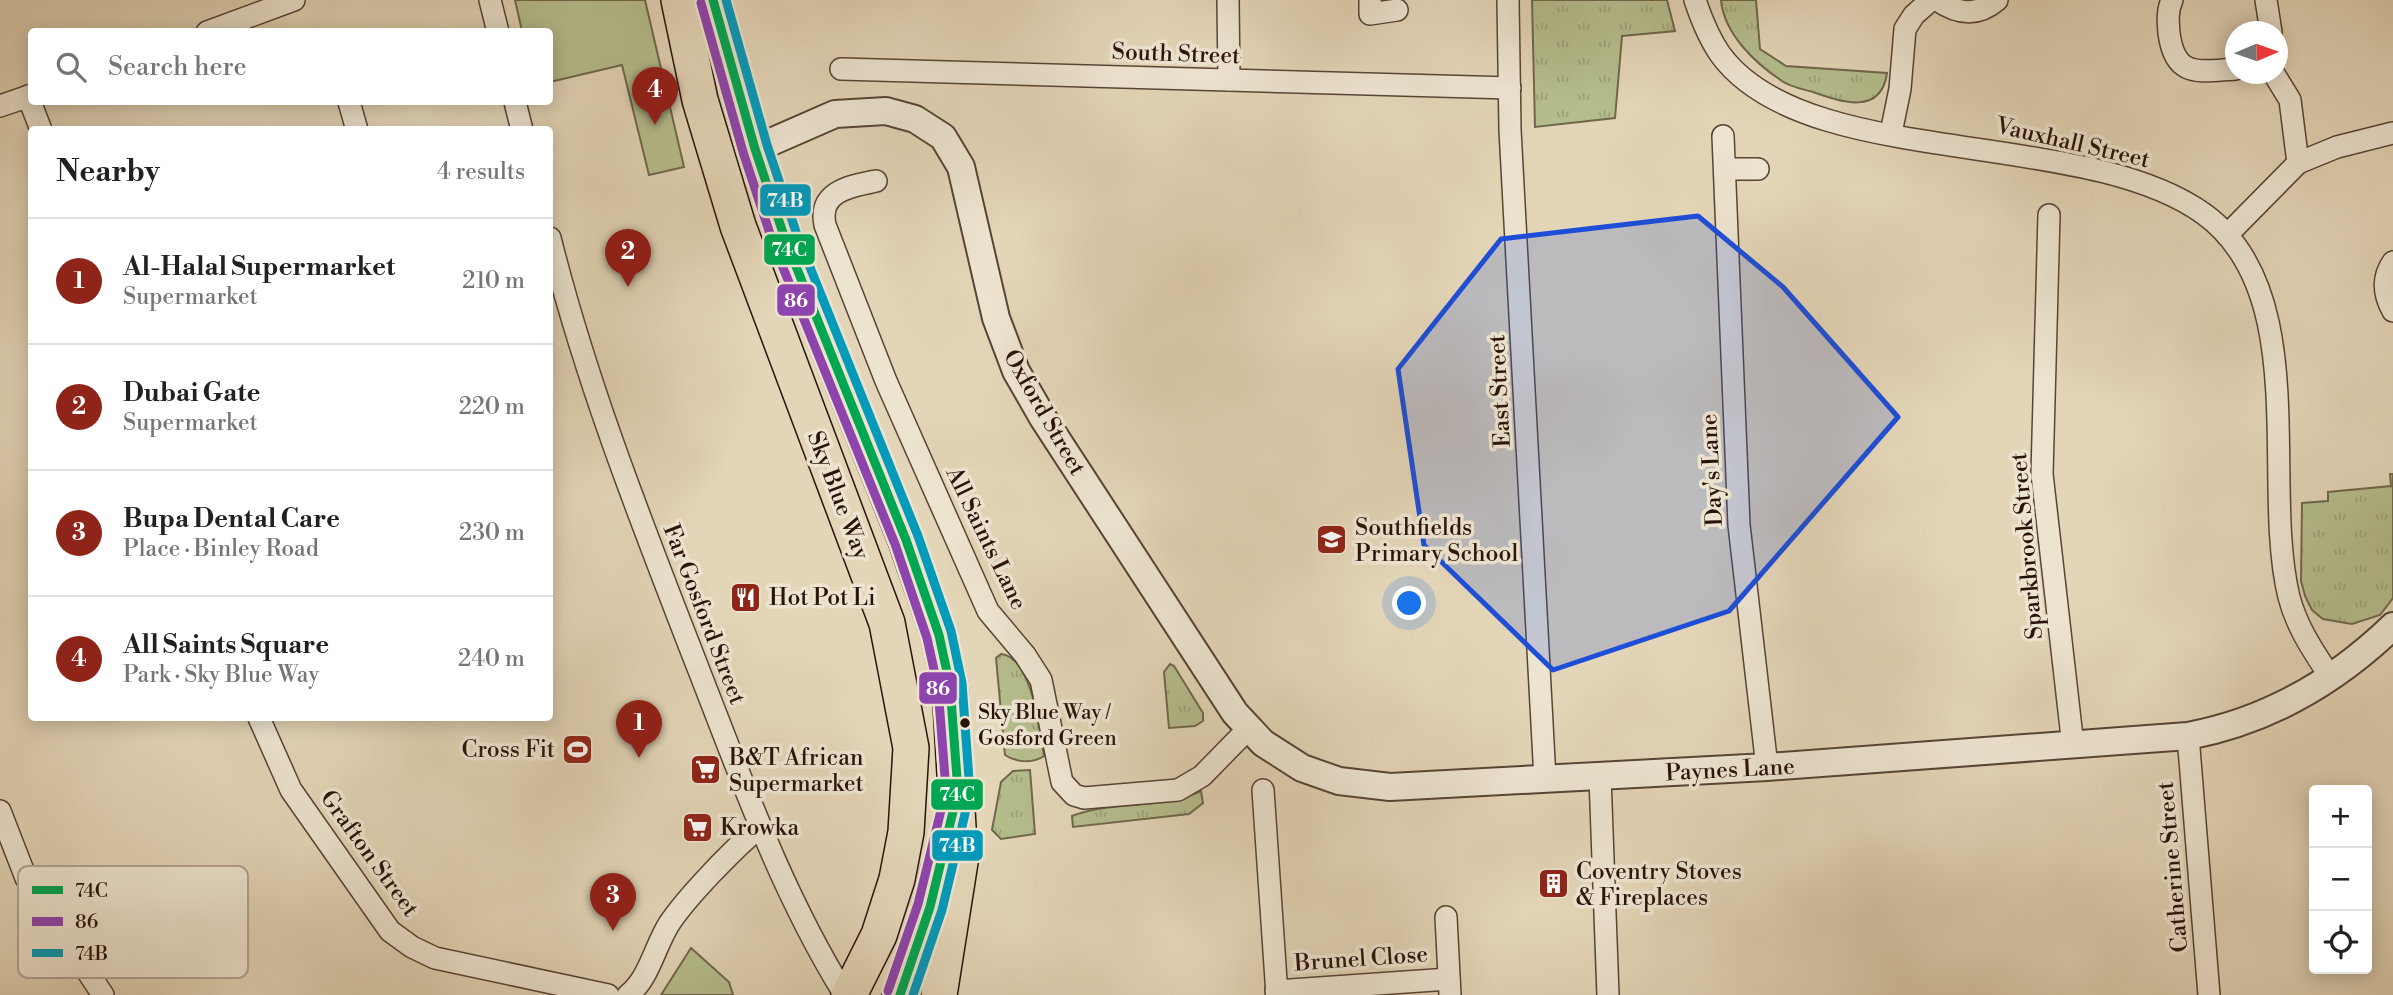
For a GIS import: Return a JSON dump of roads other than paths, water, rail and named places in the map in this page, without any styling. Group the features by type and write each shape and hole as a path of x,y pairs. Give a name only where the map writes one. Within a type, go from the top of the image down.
{"highway":[{"name":"Sky Blue Way","path":"679,0 701,100 738,226 887,623 911,748 906,832 897,878 879,935 847,995"},
{"name":"Sky Blue Way","path":"713,0 755,149 785,239 906,540 939,635 950,686 960,862 939,995"},
{"path":"755,149 743,169 742,183 790,320 798,387"},
{"path":"900,995 930,907 958,790"}],"street":[{"path":"218,28 294,0"},
{"path":"490,0 497,28"},
{"path":"1228,0 1229,80"},
{"path":"1370,0 1370,13 1397,10"},
{"name":"East Street","path":"1508,0 1510,130 1545,779"},
{"name":"Vauxhall Street","path":"1695,0 1720,54 1758,88 1805,113 1891,133 2111,173 2146,183 2204,214 2227,234 2247,264 2260,291 2269,330 2275,375 2283,562 2290,599 2302,634 2331,678"},
{"path":"1891,133 1900,89 1905,29 1914,15 1931,0"},
{"path":"1937,0 1951,10 1964,13 1979,11 1997,0"},
{"path":"2172,0 2168,9 2172,49 2181,64 2199,72 2225,70"},
{"path":"2266,0 2269,21"},
{"name":"South Street","path":"841,69 1510,88"},
{"path":"2280,84 2290,100 2298,163"},
{"path":"0,106 28,96"},
{"path":"33,105 40,126"},
{"path":"350,105 356,126"},
{"path":"516,105 521,126"},
{"name":"Oxford Street","path":"755,149 835,114 886,111 915,119 943,137 961,167 996,318 1016,371 1223,696 1248,729 1277,753"},
{"path":"2227,234 2298,163 2337,147 2393,134"},
{"name":"Day's Lane","path":"1723,136 1739,525 1767,767"},
{"path":"1726,169 1758,169"},
{"name":"All Saints Lane","path":"876,181 850,186 834,194 824,208 825,225 886,381 988,611 1025,655 1041,680 1062,782 1074,794 1084,797 1171,793 1202,776 1248,729"},
{"name":"Sparkbrook Street","path":"2049,215 2042,474 2073,746"},
{"name":"Far Gosford Street","path":"553,250 582,360 650,548 759,828 805,928 847,995"},
{"path":"2393,262 2385,280 2385,293 2393,311"},
{"name":"Paynes Lane","path":"1277,753 1322,776 1390,787 1767,767 2188,736 2246,722 2284,706 2331,678 2393,626"},
{"name":"Grafton Street","path":"260,721 290,790 390,931 412,947 435,958 608,995"},
{"name":"Catherine Street","path":"2188,736 2209,995"},
{"path":"1600,777 1608,995"},
{"path":"1264,790 1277,993"},
{"path":"0,811 21,866"},
{"path":"628,995 643,977 670,923 743,841 759,828"},
{"name":"Brunel Close","path":"1277,993 1392,981 1450,987 1446,917"},
{"path":"92,978 103,995"}],"place":[{"name":"All Saints Square","path":"655,125"},
{"name":"Dubai Gate","path":"628,287"},
{"name":"Southfields Primary School","path":"1332,540"},
{"name":"Hot Pot Li","path":"746,597"},
{"name":"Sky Blue Way / Gosford Green","path":"965,723"},
{"name":"Cross Fit","path":"578,749"},
{"name":"Al-Halal Supermarket","path":"639,758"},
{"name":"B&T African Supermarket","path":"706,770"},
{"name":"Krowka","path":"697,827"},
{"name":"Coventry Stoves & Fireplaces","path":"1553,884"},
{"name":"Bupa Dental Care","path":"613,931"}]}
